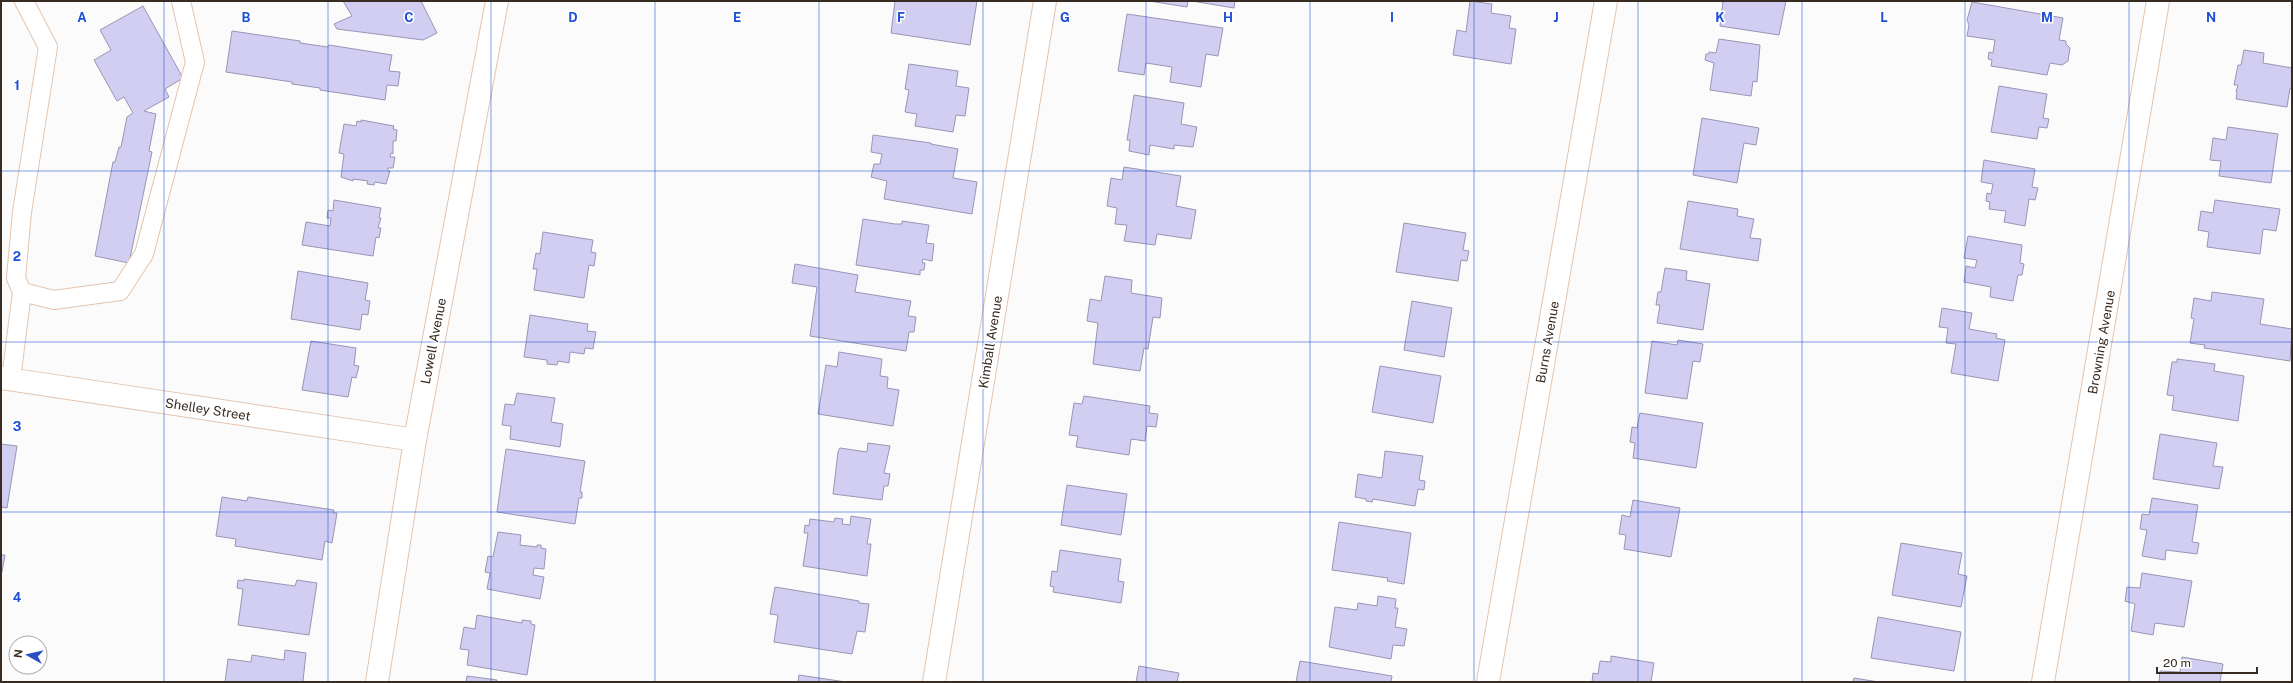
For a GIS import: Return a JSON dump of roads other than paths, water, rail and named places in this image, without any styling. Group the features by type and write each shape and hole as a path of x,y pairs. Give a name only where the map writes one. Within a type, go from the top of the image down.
{"street":[{"name":"Lowell Avenue","path":"377,682 415,440 497,1"},
{"name":"Kimball Avenue","path":"934,682 1045,1"},
{"name":"Burns Avenue","path":"1488,682 1606,1"},
{"name":"Browning Avenue","path":"2043,682 2158,1"},
{"name":"Shelley Street","path":"6,378 415,440"}],"lane":[{"path":"6,378 22,292 16,278 22,212 48,48 24,1"},
{"path":"22,292 54,300 120,291 144,254 195,62 181,1"}]}
